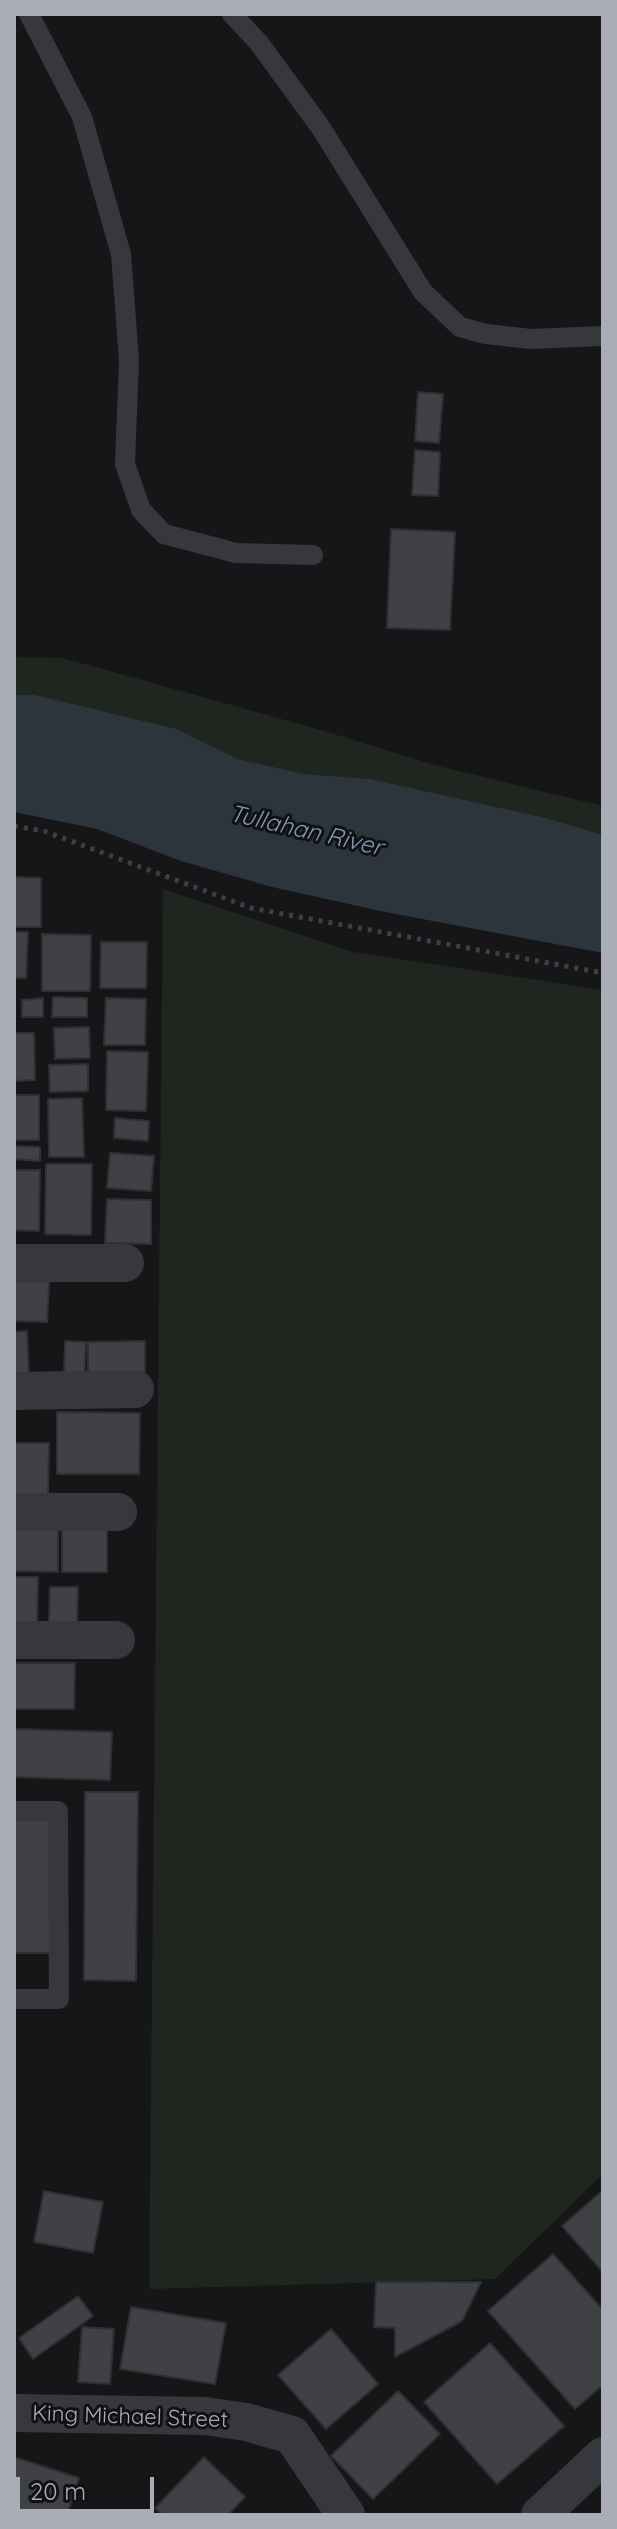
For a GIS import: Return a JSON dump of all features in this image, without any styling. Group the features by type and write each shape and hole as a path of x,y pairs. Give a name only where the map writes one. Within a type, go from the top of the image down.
{"street":[{"path":"14,1263 125,1263"},
{"path":"14,1391 135,1389"},
{"path":"14,1512 118,1512"},
{"path":"14,1640 116,1640"},
{"name":"King Michael Street","path":"14,2413 205,2416 246,2422 292,2435 346,2515"},
{"path":"540,2515 603,2456"}],"lane":[{"path":"29,14 82,117 121,254 129,360 125,464 141,510 164,534 236,553 313,555"},
{"path":"232,14 259,43 321,128 423,292 460,327 486,334 531,339 603,336"},
{"path":"14,1811 58,1811 59,1999 14,1999"}],"path":[{"path":"14,826 44,831 251,908 603,973"}],"shaded area":[{"path":"14,657 63,658 438,766 603,806 603,835 546,818 371,779 305,774 238,759 177,729 36,695 14,695"},
{"path":"163,889 353,952 603,990 603,2174 495,2279 149,2289"}],"water":[{"name":"Tullahan River","path":"14,695 36,695 177,729 238,759 305,774 371,779 546,818 603,835 603,953 385,912 272,887 181,861 97,829 14,812"}],"building":[{"path":"418,392 443,394 439,443 415,441"},
{"path":"415,450 440,452 438,496 412,495"},
{"path":"391,529 455,532 450,630 387,628"},
{"path":"14,877 41,878 41,927 14,927"},
{"path":"14,932 28,932 26,978 14,978"},
{"path":"42,934 91,935 90,991 42,991"},
{"path":"101,942 147,942 146,988 100,988"},
{"path":"53,997 87,998 87,1017 52,1017"},
{"path":"43,998 43,1017 22,1017 22,1000"},
{"path":"106,998 146,999 145,1045 104,1045"},
{"path":"89,1027 90,1058 55,1059 54,1028"},
{"path":"14,1033 34,1033 35,1080 14,1081"},
{"path":"107,1051 148,1052 146,1111 106,1110"},
{"path":"88,1064 88,1091 50,1092 49,1065"},
{"path":"14,1095 39,1095 39,1140 14,1140"},
{"path":"82,1098 84,1157 49,1157 48,1099"},
{"path":"115,1118 149,1121 148,1141 114,1138"},
{"path":"14,1146 40,1147 40,1161 14,1159"},
{"path":"110,1153 154,1156 151,1191 107,1188"},
{"path":"46,1164 92,1164 91,1235 45,1234"},
{"path":"14,1170 40,1170 39,1231 14,1230"},
{"path":"107,1199 151,1200 151,1244 105,1243"},
{"path":"14,1268 50,1270 47,1322 14,1321"},
{"path":"27,1331 29,1376 14,1376 14,1332"},
{"path":"65,1341 86,1342 84,1379 64,1378"},
{"path":"145,1341 145,1377 88,1377 88,1342"},
{"path":"57,1412 140,1413 139,1474 57,1474"},
{"path":"14,1443 49,1443 48,1497 14,1497"},
{"path":"62,1518 107,1519 107,1572 62,1572"},
{"path":"14,1521 58,1521 58,1572 14,1571"},
{"path":"14,1577 38,1577 37,1632 14,1632"},
{"path":"50,1587 78,1587 77,1623 49,1623"},
{"path":"14,1663 75,1663 74,1709 14,1709"},
{"path":"14,1729 112,1732 110,1780 14,1777"},
{"path":"85,1792 138,1792 136,1981 84,1980"},
{"path":"14,1819 54,1820 53,1953 14,1953"},
{"path":"603,2190 603,2272 562,2226"},
{"path":"44,2191 103,2202 93,2253 34,2242"},
{"path":"553,2254 603,2310 603,2385 575,2409 488,2311"},
{"path":"376,2282 481,2282 462,2321 395,2357 395,2328 374,2327"},
{"path":"78,2296 93,2316 33,2359 19,2338"},
{"path":"131,2307 226,2323 215,2384 120,2369"},
{"path":"82,2327 114,2329 110,2384 78,2382"},
{"path":"331,2329 378,2384 326,2429 278,2375"},
{"path":"490,2343 564,2426 497,2484 424,2402"},
{"path":"398,2391 440,2434 373,2499 331,2456"},
{"path":"14,2457 79,2478 67,2515 14,2515"},
{"path":"204,2457 245,2497 228,2515 163,2515 155,2508"}]}
